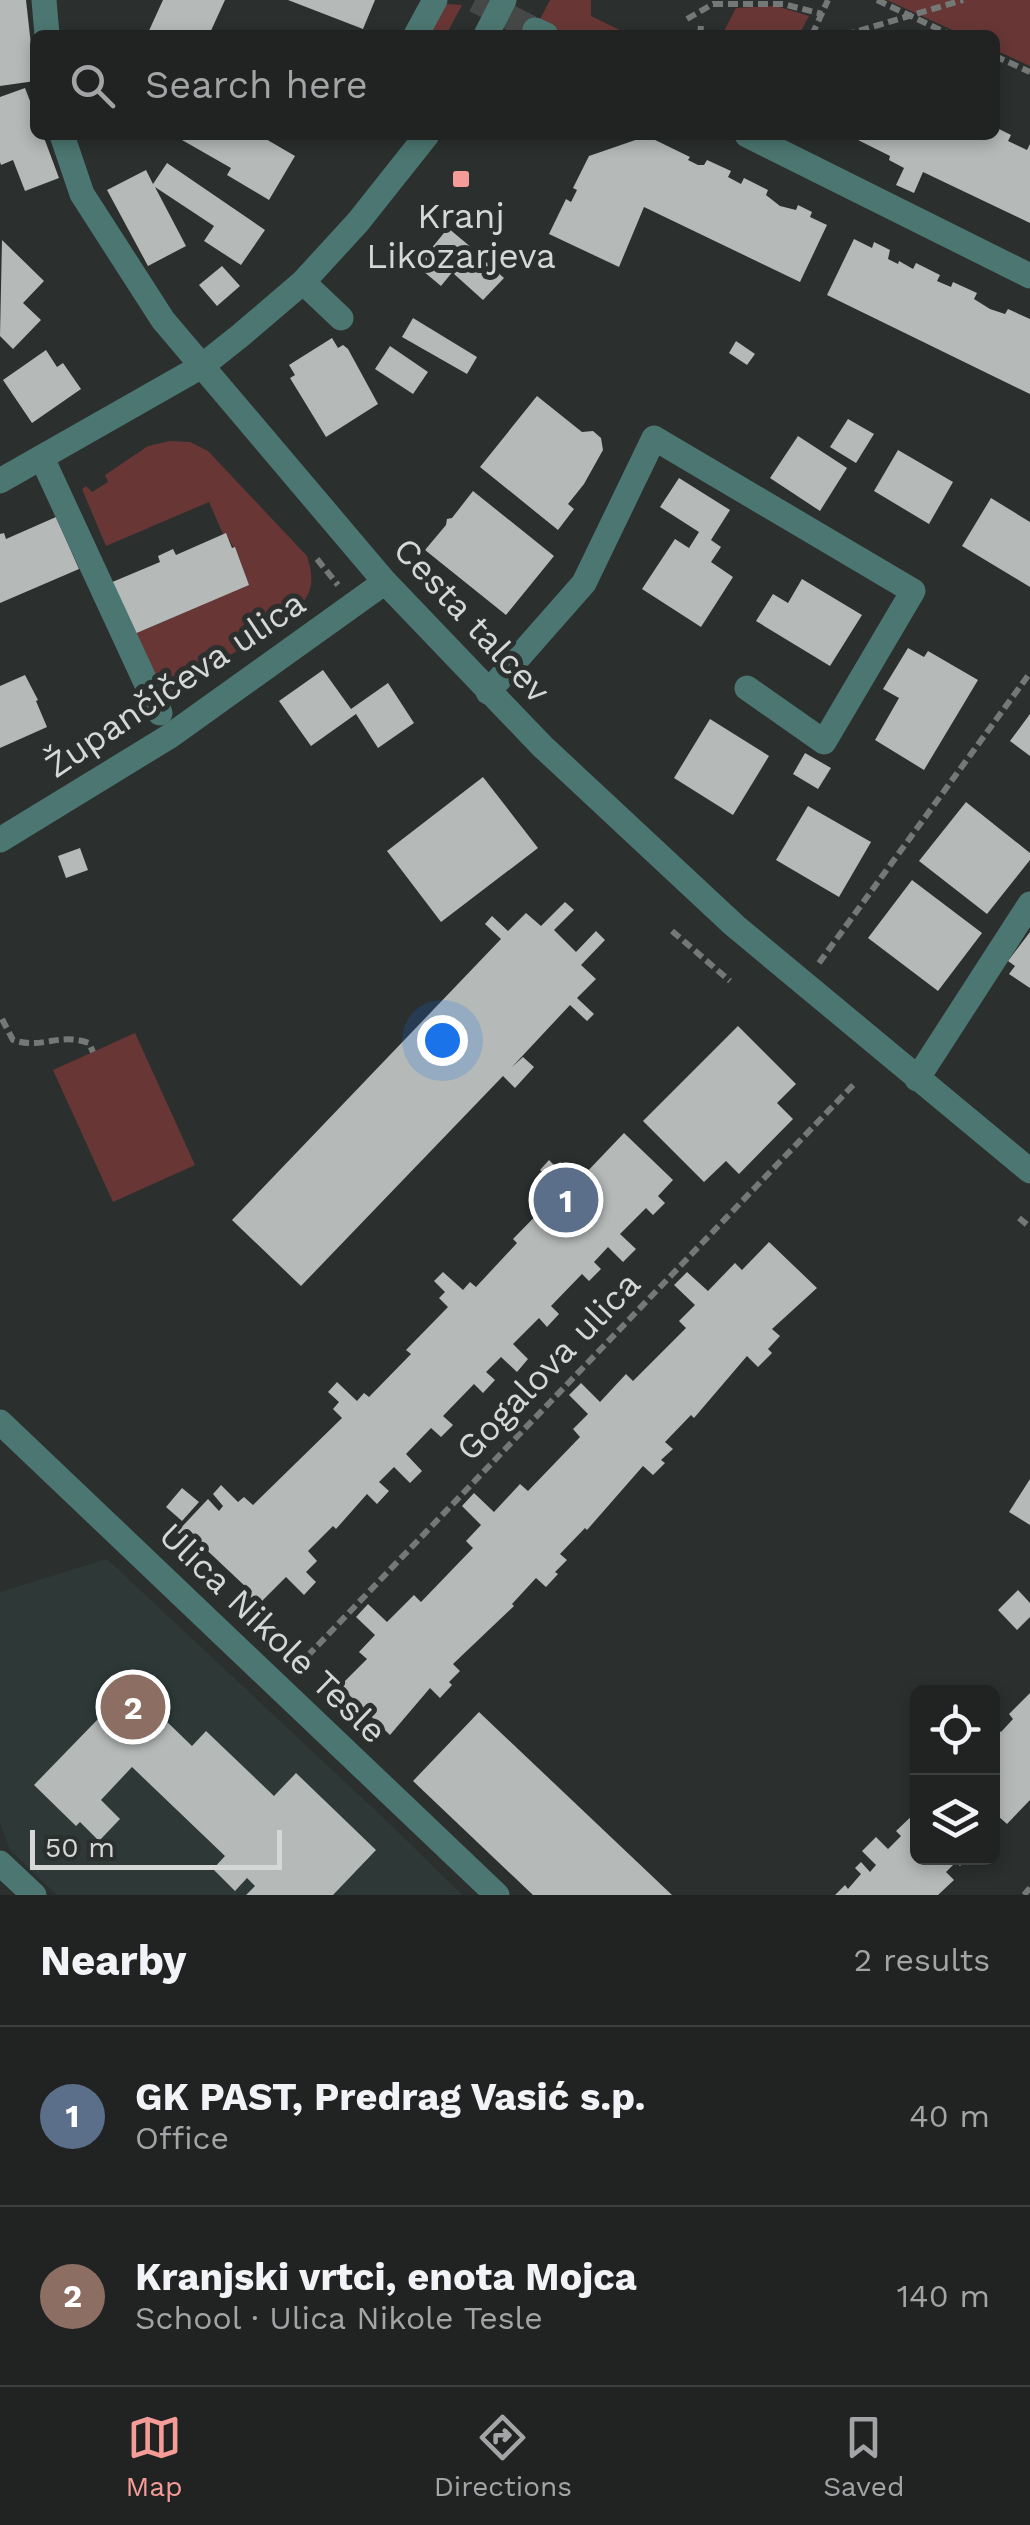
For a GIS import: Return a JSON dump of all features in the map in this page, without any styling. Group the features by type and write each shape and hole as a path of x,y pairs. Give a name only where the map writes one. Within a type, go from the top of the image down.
{"street":[{"path":"44,0 47,30"},
{"path":"419,30 435,0"},
{"path":"489,30 504,0"},
{"name":"Cesta talcev","path":"64,140 82,194 163,320 386,582 488,692 735,926 1030,1171"},
{"path":"0,481 202,366 303,282 358,222 424,140"},
{"path":"757,140 1030,276"},
{"path":"303,282 341,318"},
{"path":"488,692 584,583 654,438 914,591 824,742 747,688"},
{"path":"42,458 160,712"},
{"name":"Župančičeva ulica","path":"0,840 170,736 386,582"},
{"path":"917,1078 1030,904"},
{"name":"Ulica Nikole Tesle","path":"0,1422 497,1895"},
{"path":"0,1863 34,1895"}],"path":[{"path":"814,30 828,0"},
{"path":"877,0 939,30"},
{"path":"862,30 963,0"},
{"path":"687,19 713,4 783,4 822,14"},
{"path":"701,26 701,30"},
{"path":"1000,58 1030,72"},
{"path":"818,964 1030,672"},
{"path":"672,931 730,981"},
{"path":"2,1020 13,1040 28,1045 70,1036 89,1042 93,1052"},
{"name":"Gogalova ulica","path":"279,1686 856,1082"},
{"path":"1019,1218 1030,1226"},
{"path":"1024,1895 1030,1888"}],"shaded area":[{"path":"550,0 591,0 591,16 620,30 558,30 539,21"},
{"path":"887,0 1030,0 1030,66 1000,52 1000,30 952,30"},
{"path":"447,4 462,5 449,30 429,30"},
{"path":"776,6 809,16 802,30 725,30 736,8"},
{"path":"190,442 208,451 307,556 311,578 307,597 297,609 176,693 160,698 132,635 248,585 239,557 223,534 209,502 106,546 82,489 86,486 92,492 108,482 105,475 148,446"},
{"path":"135,1033 195,1165 113,1202 53,1070"},
{"path":"107,1559 462,1895 57,1895 10,1850 0,1823 0,1592"}],"building":[{"path":"0,0 26,0 30,82 0,86"},
{"path":"163,0 225,0 211,30 149,30"},
{"path":"288,0 375,0 363,29"},
{"path":"25,88 30,101 30,140 45,140 59,178 25,191 13,160 1,165 0,97"},
{"path":"1000,130 1011,135 1008,141 1027,150 1030,144 1030,223 923,172 914,193 896,185 904,168 889,160 890,156 858,140 1000,140"},
{"path":"182,140 268,140 295,156 269,200 227,175 231,168"},
{"path":"635,140 655,140 698,165 707,160 731,171 728,177 741,184 744,178 768,190 766,195 780,206 796,210 798,205 812,212 810,217 827,225 800,282 644,207 619,267 549,234 566,199 571,202 577,190 573,188 589,156"},
{"path":"167,163 265,230 241,265 204,241 214,226 155,187 186,246 148,266 107,190 146,170 153,184"},
{"path":"448,228 472,248 441,286 417,266"},
{"path":"854,239 872,248 874,242 890,250 888,259 898,264 899,261 913,269 916,263 940,275 937,281 951,287 953,282 977,293 974,299 990,309 1005,314 1008,309 1030,319 1030,394 827,295"},
{"path":"2,240 44,281 23,303 41,320 13,349 0,336"},
{"path":"475,252 504,278 483,300 454,274"},
{"path":"222,266 240,286 217,306 199,285"},
{"path":"413,318 477,357 467,374 402,337"},
{"path":"332,338 338,348 343,345 348,349 378,404 326,437 290,378 295,375 289,365"},
{"path":"736,341 755,354 747,365 729,353"},
{"path":"390,346 428,372 413,394 375,369"},
{"path":"46,350 57,367 63,363 81,389 32,423 3,380"},
{"path":"537,396 582,432 593,431 601,438 603,450 568,504 574,509 558,530 480,467"},
{"path":"848,419 874,434 856,463 830,447"},
{"path":"798,436 847,468 820,511 770,478"},
{"path":"898,450 953,482 929,524 874,491"},
{"path":"679,478 730,510 711,540 721,547 711,562 733,577 701,627 642,589 675,539 689,548 699,532 660,507"},
{"path":"473,491 554,556 506,615 425,550"},
{"path":"991,498 1030,522 1030,587 962,546"},
{"path":"56,517 79,569 0,603 0,534 4,533 6,539"},
{"path":"226,533 249,585 132,635 110,583 160,562 158,556 173,549 176,555"},
{"path":"802,579 862,615 830,666 756,621 773,594 788,603"},
{"path":"908,648 924,657 928,651 978,680 924,770 875,740 899,698 883,689"},
{"path":"323,670 351,709 388,683 414,723 378,748 356,714 311,746 279,701"},
{"path":"25,675 47,727 0,748 0,686"},
{"path":"1030,714 1030,756 1010,741"},
{"path":"710,719 769,756 733,815 674,778"},
{"path":"805,753 831,768 818,789 793,774"},
{"path":"483,777 538,848 441,922 387,851"},
{"path":"966,802 1030,853 1030,860 987,914 919,861"},
{"path":"808,806 871,842 839,897 776,860"},
{"path":"80,848 88,870 66,878 58,856"},
{"path":"912,880 982,933 938,991 868,938"},
{"path":"565,902 574,910 554,930 576,952 596,931 605,940 581,965 596,979 577,998 594,1014 587,1021 570,1005 512,1067 523,1057 534,1067 515,1088 503,1076 301,1286 232,1220 501,939 485,924 492,916 508,931 526,913 541,926"},
{"path":"1030,932 1030,988 1009,974 1015,966 1008,961"},
{"path":"738,1026 796,1084 777,1103 793,1119 739,1174 726,1161 704,1182 643,1121"},
{"path":"624,1133 673,1180 658,1196 665,1203 653,1215 646,1208 620,1234 636,1249 623,1262 608,1247 594,1262 601,1269 589,1281 582,1274 551,1306 559,1314 547,1327 539,1318 513,1344 528,1359 517,1372 501,1357 486,1372 495,1380 483,1393 474,1384 443,1416 453,1425 441,1437 431,1428 406,1454 422,1471 410,1483 394,1467 379,1482 389,1491 377,1504 367,1494 336,1529 333,1526 308,1551 317,1561 306,1572 316,1582 304,1595 286,1577 256,1607 242,1594 247,1588 194,1538 189,1543 177,1532 208,1499 219,1511 223,1506 213,1494 221,1485 238,1502 244,1497 253,1505 342,1418 333,1409 339,1402 328,1392 337,1382 357,1401 364,1393 369,1397 411,1354 406,1350 448,1307 439,1298 445,1292 434,1281 443,1272 463,1290 470,1282 476,1287 517,1243 513,1239 555,1196 546,1187 552,1181 540,1170 549,1160 556,1167 560,1162 582,1177"},
{"path":"769,1242 817,1288 772,1329 780,1336 768,1349 772,1353 758,1367 747,1356 694,1418 691,1415 665,1442 673,1449 661,1460 665,1463 653,1475 643,1466 587,1530 560,1554 567,1560 546,1587 536,1578 514,1606 453,1664 460,1671 440,1698 430,1688 390,1735 340,1686 367,1659 359,1652 375,1635 356,1617 368,1604 387,1622 414,1595 421,1602 473,1548 466,1541 481,1525 462,1506 474,1493 494,1512 520,1484 528,1491 580,1437 573,1429 588,1414 569,1395 581,1383 600,1402 626,1374 633,1381 686,1328 679,1321 695,1305 674,1285 687,1272 708,1291 735,1263 742,1270"},
{"path":"1030,1479 1030,1525 1009,1512"},
{"path":"182,1488 199,1502 182,1521 166,1507"},
{"path":"1018,1590 1030,1603 1030,1617 1017,1630 998,1610"},
{"path":"130,1686 192,1746 206,1731 274,1796 296,1773 376,1850 333,1895 246,1895 255,1886 247,1878 235,1891 213,1869 225,1856 132,1767 101,1800 120,1819 99,1841 80,1822 76,1826 34,1785"},
{"path":"1030,1693 1030,1800 1007,1824 1000,1818 1000,1731 1013,1719 1009,1714"},
{"path":"479,1712 672,1895 533,1895 413,1781"},
{"path":"910,1818 910,1865 953,1865 946,1872 954,1880 938,1895 835,1895 845,1885 848,1889 861,1874 855,1868 861,1862 870,1872 876,1865 862,1851 876,1837 888,1849 901,1836 896,1831"}],"tunnel":[{"path":"475,0 535,30"}],"place":[{"name":"Kranj Likozarjeva","path":"461,179"},
{"name":"GK PAST, Predrag Vasić s.p.","path":"566,1200"},
{"name":"Kranjski vrtci, enota Mojca","path":"133,1707"}]}
